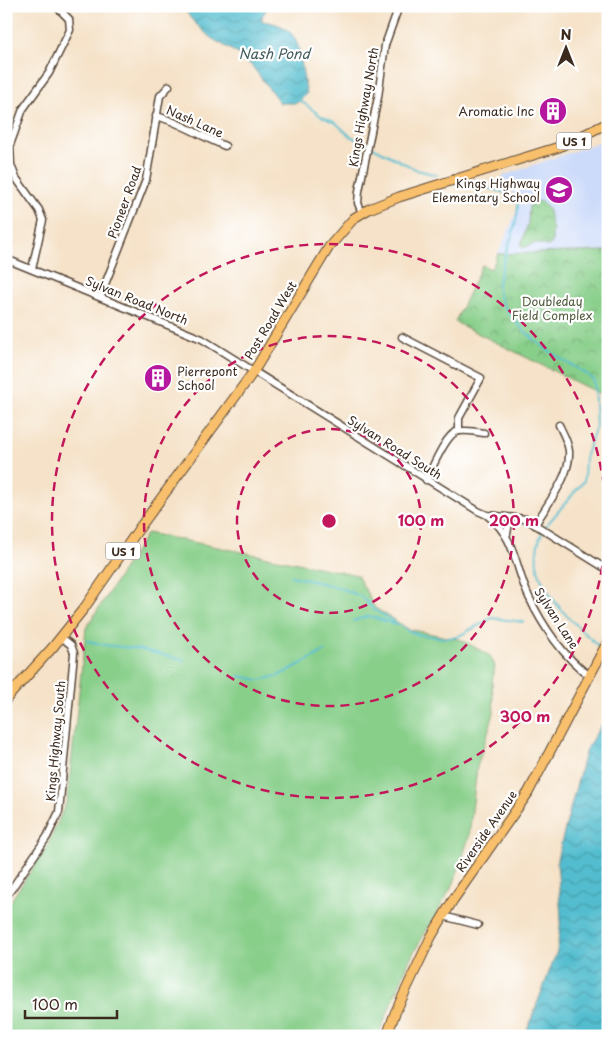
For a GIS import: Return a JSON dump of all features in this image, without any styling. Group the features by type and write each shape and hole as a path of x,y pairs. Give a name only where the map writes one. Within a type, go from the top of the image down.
{"main road":[{"name":"Post Road West","path":"6,699 61,637 254,371 329,247 349,224 362,213 399,197 559,146 587,135 608,123"},
{"name":"Riverside Avenue","path":"387,1036 395,1013 421,956 444,916 528,793 606,645"}],"street":[{"path":"32,269 43,220 39,210 16,178 11,165 10,145 23,108 49,73 70,30 71,24 68,18 56,6"},
{"name":"Kings Highway North","path":"362,213 358,196 387,39 399,6"},
{"name":"Pioneer Road","path":"100,297 146,180 160,96 169,86"},
{"name":"Nash Lane","path":"156,116 167,118 201,137 224,146"},
{"name":"Sylvan Road North","path":"6,259 198,337 254,371"},
{"path":"402,337 481,378 459,418 459,431"},
{"name":"Sylvan Road South","path":"254,371 426,480 487,516 522,518 608,570"},
{"path":"507,534 508,525 512,521 535,525 560,482 568,465 568,447 559,425"},
{"path":"426,480 447,440 454,432 484,433"},
{"name":"Sylvan Lane","path":"487,516 507,534 533,605 562,648 590,676"},
{"name":"Kings Highway South","path":"6,897 52,829 60,806 74,656 71,645 61,637"},
{"path":"444,916 478,925"}],"shaded area":[{"name":"Kings Highway Elementary School","path":"608,139 608,251 498,254 520,204 502,176"}],"green space":[{"path":"536,200 546,206 548,210 554,231 552,233 552,243 548,246 535,243 523,248 521,245 528,223 529,206"},
{"name":"Doubleday Field Complex","path":"608,251 608,398 455,322 482,265 491,269 498,254"},
{"path":"147,533 357,575 375,608 408,629 462,640 490,656 495,666 492,682 494,713 477,767 469,837 454,883 410,959 378,1036 6,1036 6,908 47,847 67,801 86,628"}],"water":[{"name":"Nash Pond","path":"182,6 269,6 262,16 262,21 277,24 294,37 298,46 307,93 297,103 280,103 252,66 237,53 211,38 193,21"},
{"path":"608,715 608,1036 525,1036 557,951 561,918 557,859 586,749"}],"waterway":[{"path":"298,99 321,116 336,123 350,136 366,144"},
{"path":"371,146 417,170 437,175"},
{"path":"472,184 503,192 518,202 513,233 498,284 502,303 517,323 535,340 594,380 596,426 585,458 584,481 545,527"},
{"path":"543,531 537,548 537,565 542,580 560,609 597,645 602,647"},
{"path":"291,576 338,587 362,597 373,609 407,630 420,635 446,638 457,637 492,618 523,622"},
{"path":"353,621 369,616 398,625"},
{"path":"88,641 138,649 184,660"},
{"path":"239,676 259,680 278,676 325,651"}],"place":[{"name":"Aromatic Inc","path":"553,111"},
{"name":"Kings Highway Elementary School","path":"559,190"},
{"name":"Pierrepont School","path":"158,378"}]}
